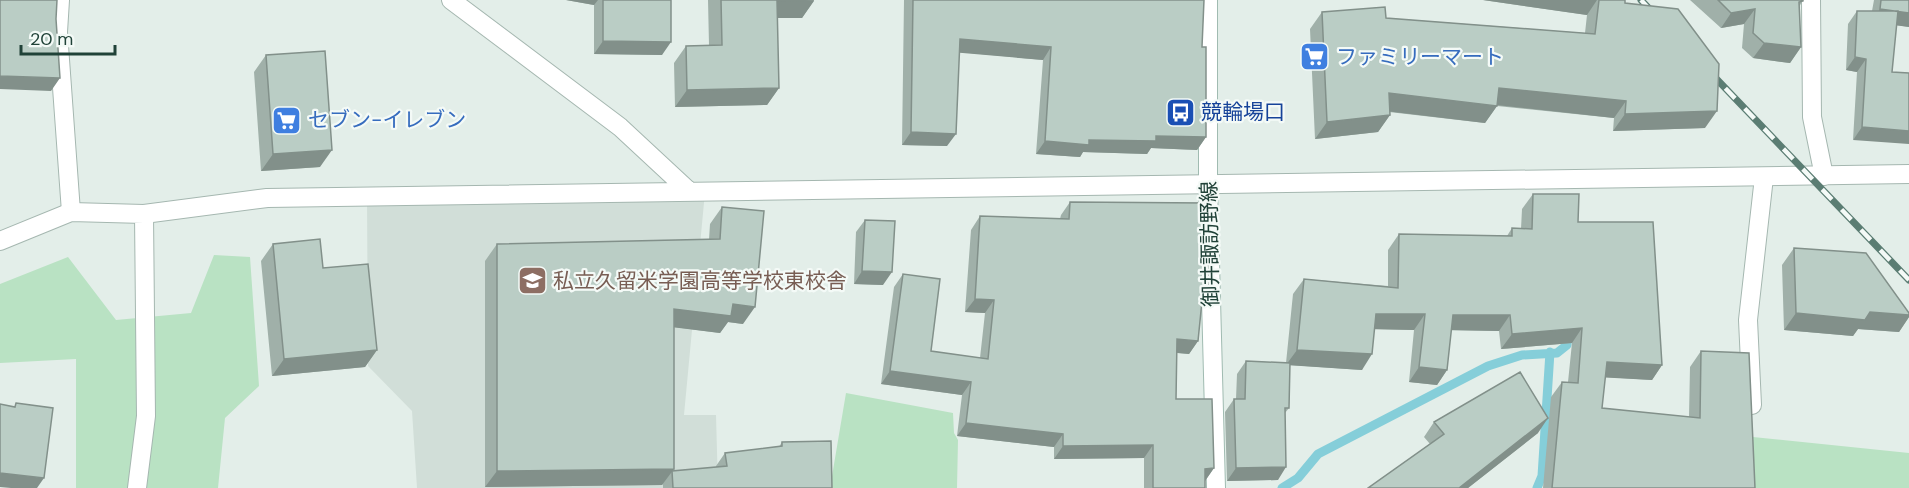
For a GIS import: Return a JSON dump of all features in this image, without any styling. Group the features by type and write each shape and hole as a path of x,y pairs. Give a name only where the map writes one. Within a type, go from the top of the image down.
{"street":[{"path":"60,0 58,32 71,212"},
{"path":"451,0 621,127 690,192"},
{"name":"御井諏訪野線","path":"1208,0 1208,186 1216,488"},
{"path":"1812,0 1812,117 1824,176"},
{"path":"0,241 71,212 144,214 267,198 1909,174"},
{"path":"1752,425 1748,320 1764,177"},
{"path":"137,488 146,416 144,214"}],"shaded area":[{"name":"私立久留米学園高等学校東校舎","path":"705,192 684,415 716,415 718,488 417,488 412,411 368,366 367,196"}],"green space":[{"path":"214,255 250,257 259,386 225,418 218,488 76,488 76,359 0,363 0,284 68,257 116,320 191,313"},
{"path":"846,393 953,413 954,433 958,440 957,488 830,488"},
{"path":"1753,437 1909,453 1909,488 1754,488"}],"building":[{"path":"0,0 57,0 60,78 0,76"},
{"path":"603,0 671,0 671,42 603,41"},
{"path":"721,0 814,0 777,1 779,88 687,90 686,46 722,45"},
{"path":"913,0 1204,0 1202,47 1206,47 1206,137 1156,136 1156,141 1089,140 1089,145 1045,141 1051,47 960,39 956,134 911,132"},
{"path":"1599,0 1625,0 1625,3 1678,9 1719,64 1717,111 1625,114 1626,101 1499,88 1497,106 1389,93 1390,115 1327,122 1322,12 1385,7 1386,18 1595,34"},
{"path":"1718,0 1803,0 1799,2 1801,47 1764,43 1753,33 1755,9 1731,13"},
{"path":"1881,0 1909,0 1909,13 1880,9"},
{"path":"1857,11 1898,11 1892,72 1909,73 1909,131 1862,127 1866,59 1855,57"},
{"name":"セブン-イレブン","path":"325,51 332,150 273,154 266,55"},
{"path":"1533,194 1579,194 1578,222 1653,222 1662,365 1607,362 1602,408 1700,418 1701,351 1749,353 1755,488 1552,488 1562,382 1578,383 1582,328 1512,334 1510,315 1453,315 1447,370 1419,367 1425,314 1376,314 1372,354 1297,350 1304,279 1398,288 1399,234 1512,236 1512,228 1532,229"},
{"path":"1070,202 1207,203 1209,291 1203,291 1198,341 1177,339 1176,399 1212,399 1214,468 1205,469 1205,488 1153,488 1153,445 1063,446 1063,434 966,423 971,382 890,371 903,274 940,279 931,351 988,359 994,300 975,299 980,216 1069,219"},
{"path":"722,207 764,211 755,307 733,304 731,316 674,309 674,469 497,471 497,244 720,239"},
{"path":"865,220 895,221 892,272 862,271"},
{"path":"320,239 323,268 368,264 377,350 284,359 273,244"},
{"path":"1794,248 1866,253 1909,315 1870,312 1865,320 1796,313"},
{"path":"1246,361 1290,363 1289,408 1285,408 1286,467 1236,468 1234,399 1245,399"},
{"path":"1520,372 1548,418 1459,488 1368,488 1444,434 1434,422"},
{"path":"16,403 53,408 44,478 0,473 0,404 15,407"},
{"path":"831,441 832,488 673,488 672,471 727,466 725,453 782,446 782,442"}],"waterway":[{"path":"1282,488 1298,478 1318,454 1488,366 1522,355 1557,353 1567,345 1568,331"},
{"path":"1537,488 1542,476 1550,352"}],"railway":[{"path":"1641,0 1658,18"},
{"path":"1706,68 1909,280"}],"place":[{"name":"ファミリーマート","path":"1315,57"},
{"name":"競輪場口","path":"1180,112"},
{"name":"セブン-イレブン","path":"287,120"},
{"name":"私立久留米学園高等学校東校舎","path":"532,281"}]}
